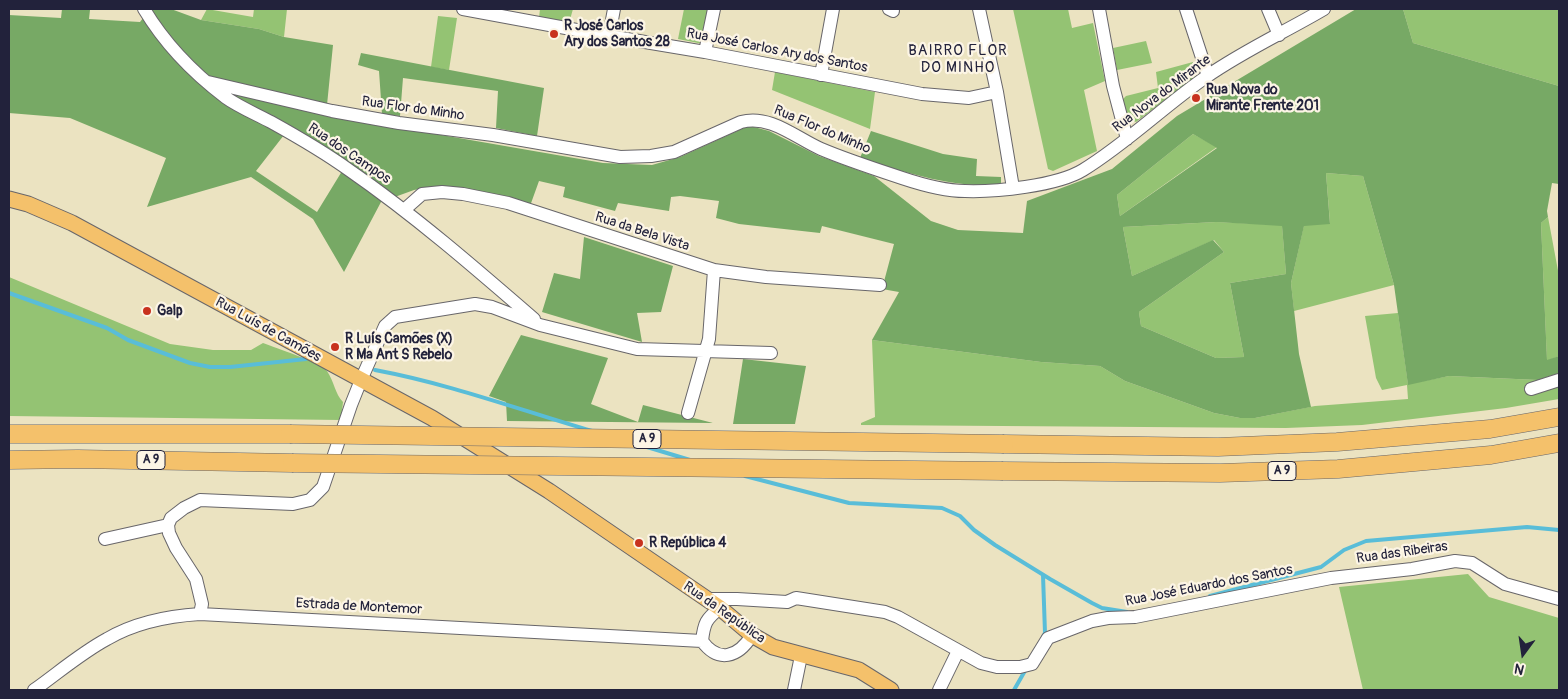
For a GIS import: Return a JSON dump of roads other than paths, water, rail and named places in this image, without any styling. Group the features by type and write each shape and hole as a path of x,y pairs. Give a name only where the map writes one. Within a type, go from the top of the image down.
{"highway":[{"name":"A 9","path":"9,434 290,434 1218,447 1336,442 1490,429 1559,417"},
{"name":"A 9","path":"9,460 78,459 1220,473 1338,468 1491,455 1559,443"}],"main road":[{"name":"Rua Luís de Camões","path":"9,199 28,204 72,223 432,418 549,491 596,523"},
{"name":"Rua da República","path":"596,523 720,608 752,635 773,647 859,670 891,690"}],"street":[{"name":"Rua dos Campos","path":"144,9 157,31 183,61 227,98 302,139 404,210 473,266 540,325"},
{"name":"Rua José Carlos Ary dos Santos","path":"463,9 705,52 922,94 969,98 997,92"},
{"path":"608,36 614,9"},
{"path":"705,52 714,9"},
{"path":"820,75 833,9"},
{"path":"979,9 997,92 1013,188"},
{"path":"1098,9 1113,86 1127,138"},
{"path":"1186,9 1208,76"},
{"path":"1268,9 1279,35"},
{"name":"Rua Nova do Mirante","path":"1013,188 1064,180 1082,170 1208,76 1320,10"},
{"name":"Rua Flor do Minho","path":"208,82 332,111 399,123 493,135 620,157 651,156 674,152 741,122 757,120 783,129 821,149 923,185 966,191 1013,188"},
{"name":"Rua da Bela Vista","path":"404,210 422,194 442,192 463,194 508,203 714,270 766,277 880,285"},
{"path":"688,412 709,340 714,270"},
{"path":"200,614 202,604 196,579 176,548 169,533 168,525 171,518 184,508 200,500 293,504 310,500 323,487 350,405 385,326 395,317 475,304 492,307 540,325 637,349 771,353"},
{"path":"1531,389 1559,380"},
{"path":"105,539 168,525"},
{"name":"Rua das Ribeiras","path":"1331,578 1464,561 1505,584 1559,598"},
{"name":"Rua José Eduardo dos Santos","path":"706,599 787,602 796,598 885,612 898,617 981,663 997,667 1026,666 1048,638 1092,621 1108,618 1135,617 1331,578"},
{"path":"720,608 707,618 703,629 702,640 709,650 718,656 729,656 747,642 752,635"},
{"name":"Estrada de Montemor","path":"35,690 108,638 158,619 200,614 702,640"},
{"path":"939,690 958,651"},
{"path":"794,690 801,656"}],"waterway":[{"path":"9,293 107,328 128,340 190,363 210,367 230,367 306,359"},
{"path":"375,370 430,382 592,431"},
{"path":"647,447 690,460"},
{"path":"745,476 849,503 942,508 960,516 974,530 995,545 1092,603 1102,608 1127,612"},
{"path":"1210,596 1321,567 1344,550 1366,541 1527,527 1559,530"},
{"path":"1043,575 1045,633 1043,637"},
{"path":"1014,690 1026,669"}],"place":[{"name":"R José Carlos Ary dos Santos 28","path":"554,34"},
{"name":"Rua Nova do Mirante Frente 201","path":"1196,98"},
{"name":"Galp","path":"147,311"},
{"name":"R Luís Camões (X) R Mª Ant S Rebelo","path":"335,347"},
{"name":"R República 4","path":"639,543"}],"district":[{"name":"BAIRRO FLOR DO MINHO","path":"958,60"}]}
